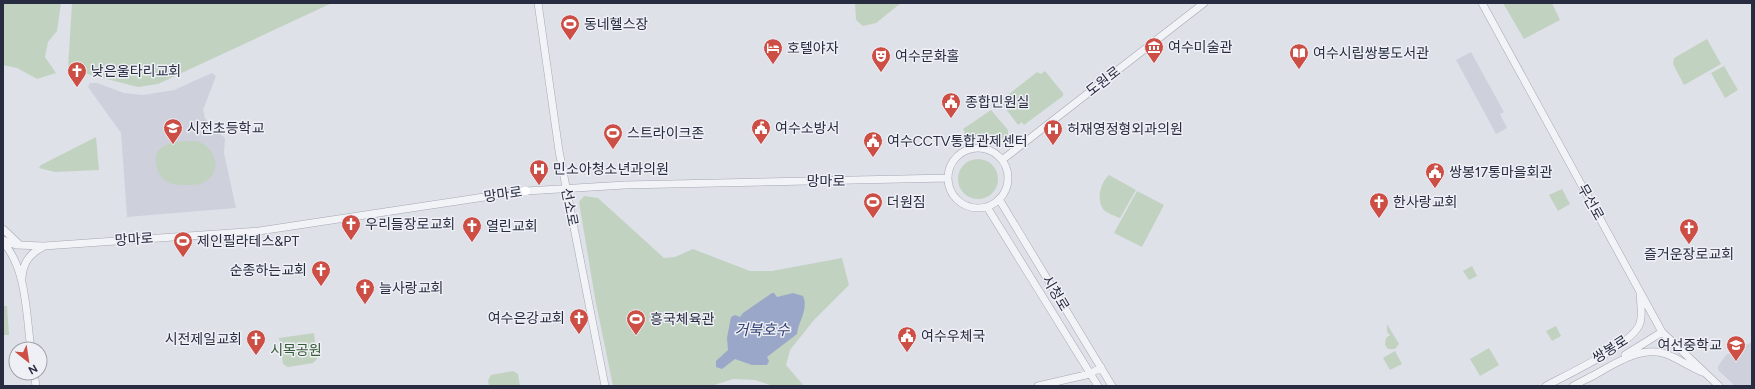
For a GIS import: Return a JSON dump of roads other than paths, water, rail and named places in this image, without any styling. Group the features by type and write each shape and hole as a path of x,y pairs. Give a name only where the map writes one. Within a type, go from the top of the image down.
{"street":[{"name":"선소로","path":"538,3 559,151 605,386"},
{"name":"도원로","path":"1002,160 1204,3"},
{"name":"무선로","path":"1482,3 1662,332 1719,386"},
{"path":"983,149 997,155 1002,160 1008,180 1004,194 999,199 987,207 972,208 958,201 950,190 948,178 954,160 968,150 983,149"},
{"name":"망마로","path":"3,241 20,245 44,246 259,231 525,191 567,188 948,178"},
{"name":"시청로","path":"999,199 1112,386"},
{"name":"시청로","path":"987,207 1098,386"},
{"path":"3,229 20,245"},
{"path":"3,241 12,254 22,279 30,341"},
{"path":"22,279 26,260 33,252 44,246"},
{"name":"쌍봉로","path":"1546,386 1598,358 1633,335 1640,324 1641,319 1640,290"},
{"name":"쌍봉로","path":"1573,386 1589,378 1662,332"},
{"path":"1589,378 1634,355 1651,351 1672,356 1708,375"},
{"path":"1038,386 1090,374 1101,367"}],"water":[{"name":"거북호수","path":"774,293 777,297 793,293 803,296 805,306 797,334 767,357 769,361 767,365 752,365 735,359 722,369 716,367 716,361 728,350 727,338 731,317 735,315 740,317 743,313"}],"place":[{"name":"동네헬스장","path":"570,41"},
{"name":"여수미술관","path":"1154,64"},
{"name":"호텔야자","path":"773,65"},
{"name":"여수시립쌍봉도서관","path":"1299,70"},
{"name":"여수문화홀","path":"881,73"},
{"name":"낮은울타리교회","path":"77,88"},
{"name":"종합민원실","path":"951,119"},
{"name":"시전초등학교","path":"173,145"},
{"name":"여수소방서","path":"761,145"},
{"name":"허재영정형외과의원","path":"1053,146"},
{"name":"스트라이크존","path":"613,150"},
{"name":"여수CCTV통합관제센터","path":"873,158"},
{"name":"민소아청소년과의원","path":"539,186"},
{"name":"쌍봉17통마을회관","path":"1435,189"},
{"name":"더원짐","path":"873,219"},
{"name":"한사랑교회","path":"1379,219"},
{"name":"우리들장로교회","path":"351,241"},
{"name":"열린교회","path":"472,243"},
{"name":"즐거운장로교회","path":"1689,245"},
{"name":"제인필라테스&PT","path":"183,258"},
{"name":"순종하는교회","path":"321,287"},
{"name":"늘사랑교회","path":"365,305"},
{"name":"여수은강교회","path":"579,335"},
{"name":"흥국체육관","path":"636,336"},
{"name":"여수우체국","path":"907,353"},
{"name":"시전제일교회","path":"256,356"},
{"name":"여선중학교","path":"1736,362"}],"park label":[{"name":"시목공원","path":"296,350"}]}
